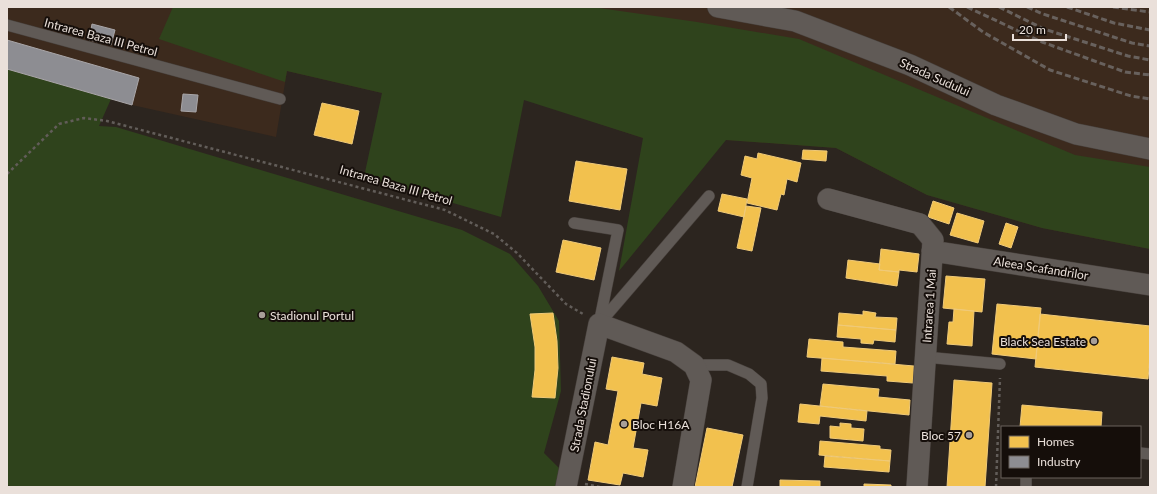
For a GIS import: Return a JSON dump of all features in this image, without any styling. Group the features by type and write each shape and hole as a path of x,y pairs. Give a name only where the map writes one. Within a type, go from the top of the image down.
{"street":[{"name":"Strada Sudului","path":"718,7 795,21 910,65 996,105 1076,134 1150,149"},
{"name":"Intrarea 1 Mai","path":"828,199 920,224 933,240 917,487"},
{"name":"Aleea Scafandrilor","path":"932,252 1150,285"},
{"path":"599,324 676,352 694,365 701,380 683,487"},
{"name":"Strada Stadionului","path":"566,487 599,324"}],"lane":[{"name":"Intrarea Baza III Petrol","path":"7,25 280,99"},
{"path":"599,324 709,196"},
{"path":"574,223 618,230 599,324"},
{"path":"925,357 1000,364"},
{"path":"694,365 728,365 748,374 761,384 762,398 747,487"}],"path":[{"name":"Intrarea Baza III Petrol","path":"7,174 59,124 84,118 107,121 445,210 494,234 517,253 566,304 599,324"},
{"path":"996,487 1000,364"}],"shaded area":[{"path":"7,7 1150,7 1150,249 1042,228 927,195 836,148 726,140 643,138 524,99 382,93 287,71 276,137 132,105 7,69"}],"green space":[{"path":"173,7 592,7 697,22 799,39 1075,155 1150,167 1150,249 1042,228 927,195 836,148 726,140 619,271 643,138 524,100 501,217 364,177 382,93 287,71 285,82 159,39"},
{"name":"Stadionul Portul","path":"7,69 111,99 99,126 116,127 462,230 510,254 538,286 559,321 561,391 544,453 559,468 555,487 12,487 7,485"}],"building: Homes":[{"path":"322,103 359,111 352,144 314,135"},
{"path":"803,150 827,151 826,161 802,159"},
{"path":"758,153 801,163 797,182 787,179 784,195 781,194 777,210 747,203 752,178 741,175 745,156 757,159"},
{"path":"576,161 627,169 620,210 569,201"},
{"path":"722,194 747,199 744,217 718,211"},
{"path":"933,201 954,208 949,224 928,217"},
{"path":"746,206 761,208 752,251 737,248"},
{"path":"957,213 984,221 978,243 950,235"},
{"path":"1006,223 1018,227 1011,248 999,244"},
{"path":"563,240 601,248 594,280 556,272"},
{"path":"881,249 919,254 917,272 879,270"},
{"path":"848,260 880,264 879,270 899,272 897,286 846,278"},
{"path":"946,276 985,279 982,312 943,308"},
{"path":"997,304 1041,308 1036,359 992,354"},
{"path":"954,309 974,311 972,346 947,344 949,322 953,322"},
{"path":"863,311 876,313 875,317 897,318 896,330 838,325 839,313 863,315"},
{"path":"553,313 557,341 558,368 555,398 532,397 535,370 535,347 530,314"},
{"name":"Black Sea Estate","path":"1040,314 1150,326 1148,379 1035,367"},
{"path":"838,325 896,330 895,342 874,340 873,344 861,343 861,339 837,337"},
{"path":"809,339 843,342 843,347 896,351 895,364 807,357"},
{"name":"Bloc H16A","path":"612,357 644,363 642,374 662,378 657,406 641,403 633,448 648,450 643,477 623,473 620,485 588,480 595,442 608,445 618,391 606,389"},
{"path":"822,358 914,366 913,383 887,381 887,376 821,371"},
{"name":"Bloc 57","path":"954,380 992,383 985,487 947,487"},
{"path":"823,384 879,389 878,397 910,400 909,415 820,406"},
{"path":"800,404 867,411 866,421 820,416 819,424 798,422"},
{"path":"1022,405 1102,412 1101,426 1020,426"},
{"path":"840,423 851,424 851,428 864,429 863,441 830,438 830,426 840,427"},
{"path":"707,428 743,435 732,487 695,487"},
{"path":"820,441 880,446 880,449 891,450 890,461 819,455"},
{"path":"825,456 890,461 889,472 824,467"},
{"path":"780,480 820,481 820,487 780,487"},
{"path":"864,484 891,485 891,487 864,487"}],"building: Industry":[{"path":"92,24 115,30 111,45 89,40"},
{"path":"7,40 139,78 132,105 7,69"},
{"path":"183,94 198,95 196,112 181,111"}],"railway":[{"path":"949,7 983,32 1050,70 1131,96 1150,99"},
{"path":"967,7 1042,42 1125,72 1150,75"},
{"path":"999,7 1044,29 1128,56 1150,60"},
{"path":"1027,7 1043,14 1132,43 1150,46"},
{"path":"1067,7 1114,23 1150,30"},
{"path":"1113,7 1150,12"}],"place":[{"name":"Stadionul Portul","path":"262,315"},
{"name":"Black Sea Estate","path":"1094,341"},
{"name":"Bloc H16A","path":"624,424"},
{"name":"Bloc 57","path":"969,435"}]}
